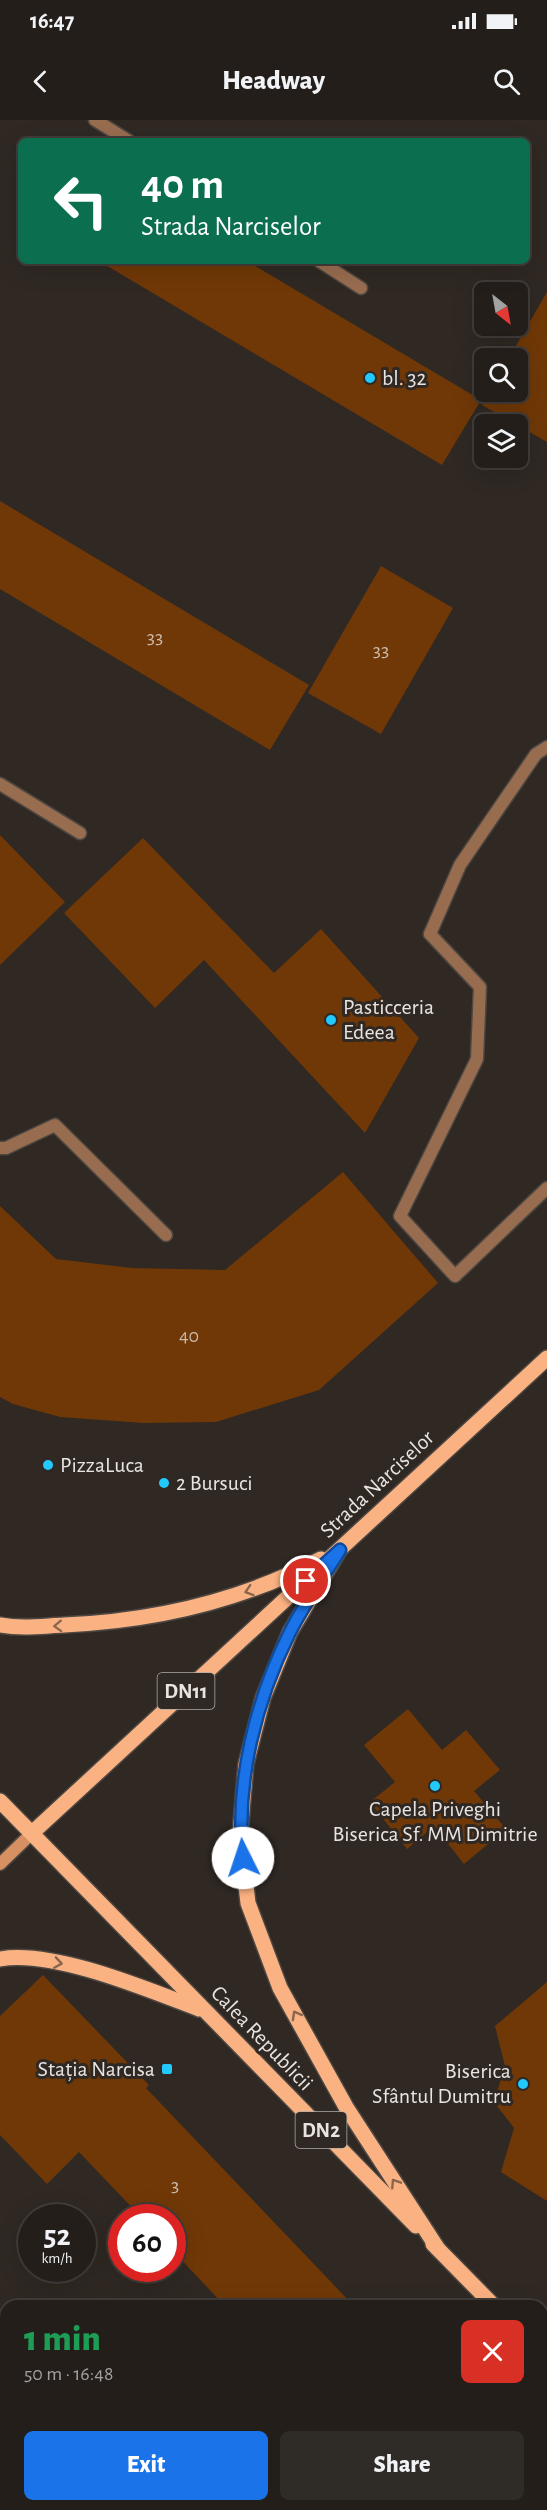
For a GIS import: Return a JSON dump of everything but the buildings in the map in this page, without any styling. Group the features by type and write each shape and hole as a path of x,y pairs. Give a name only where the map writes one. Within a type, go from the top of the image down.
{"main road":[{"name":"Strada Narciselor","path":"32,1833 547,1358"},
{"name":"DN11","path":"0,1625 18,1628 115,1623 200,1607 278,1582 340,1550"},
{"name":"DN11","path":"340,1550 290,1632 263,1698 246,1764 240,1835 248,1904 280,1988 346,2107 438,2249"},
{"name":"Calea Republicii","path":"0,1801 488,2300"},
{"path":"0,1959 62,1963 116,1978 204,2011"}],"street":[{"path":"95,120 124,138"},
{"path":"324,264 361,288"},
{"path":"547,747 536,754 460,865 430,934 480,987 477,1059 400,1216 455,1276 547,1188"},
{"path":"0,784 80,833"},
{"path":"0,1148 6,1148 54,1125 166,1236"},
{"name":"Strada Narciselor","path":"0,1864 32,1833"}],"place":[{"name":"bl. 32","path":"370,378"},
{"name":"Pasticceria Edeea","path":"331,1020"},
{"name":"PizzaLuca","path":"48,1465"},
{"name":"2 Bursuci","path":"164,1483"},
{"name":"Capela Priveghi Biserica Sf. MM Dimitrie","path":"435,1786"},
{"name":"Stația Narcisa","path":"167,2069"},
{"name":"Biserica Sfântul Dumitru","path":"523,2084"}],"route":[{"path":"243,1858 240,1835 246,1764 263,1698 290,1632 340,1550 306,1581"}]}
